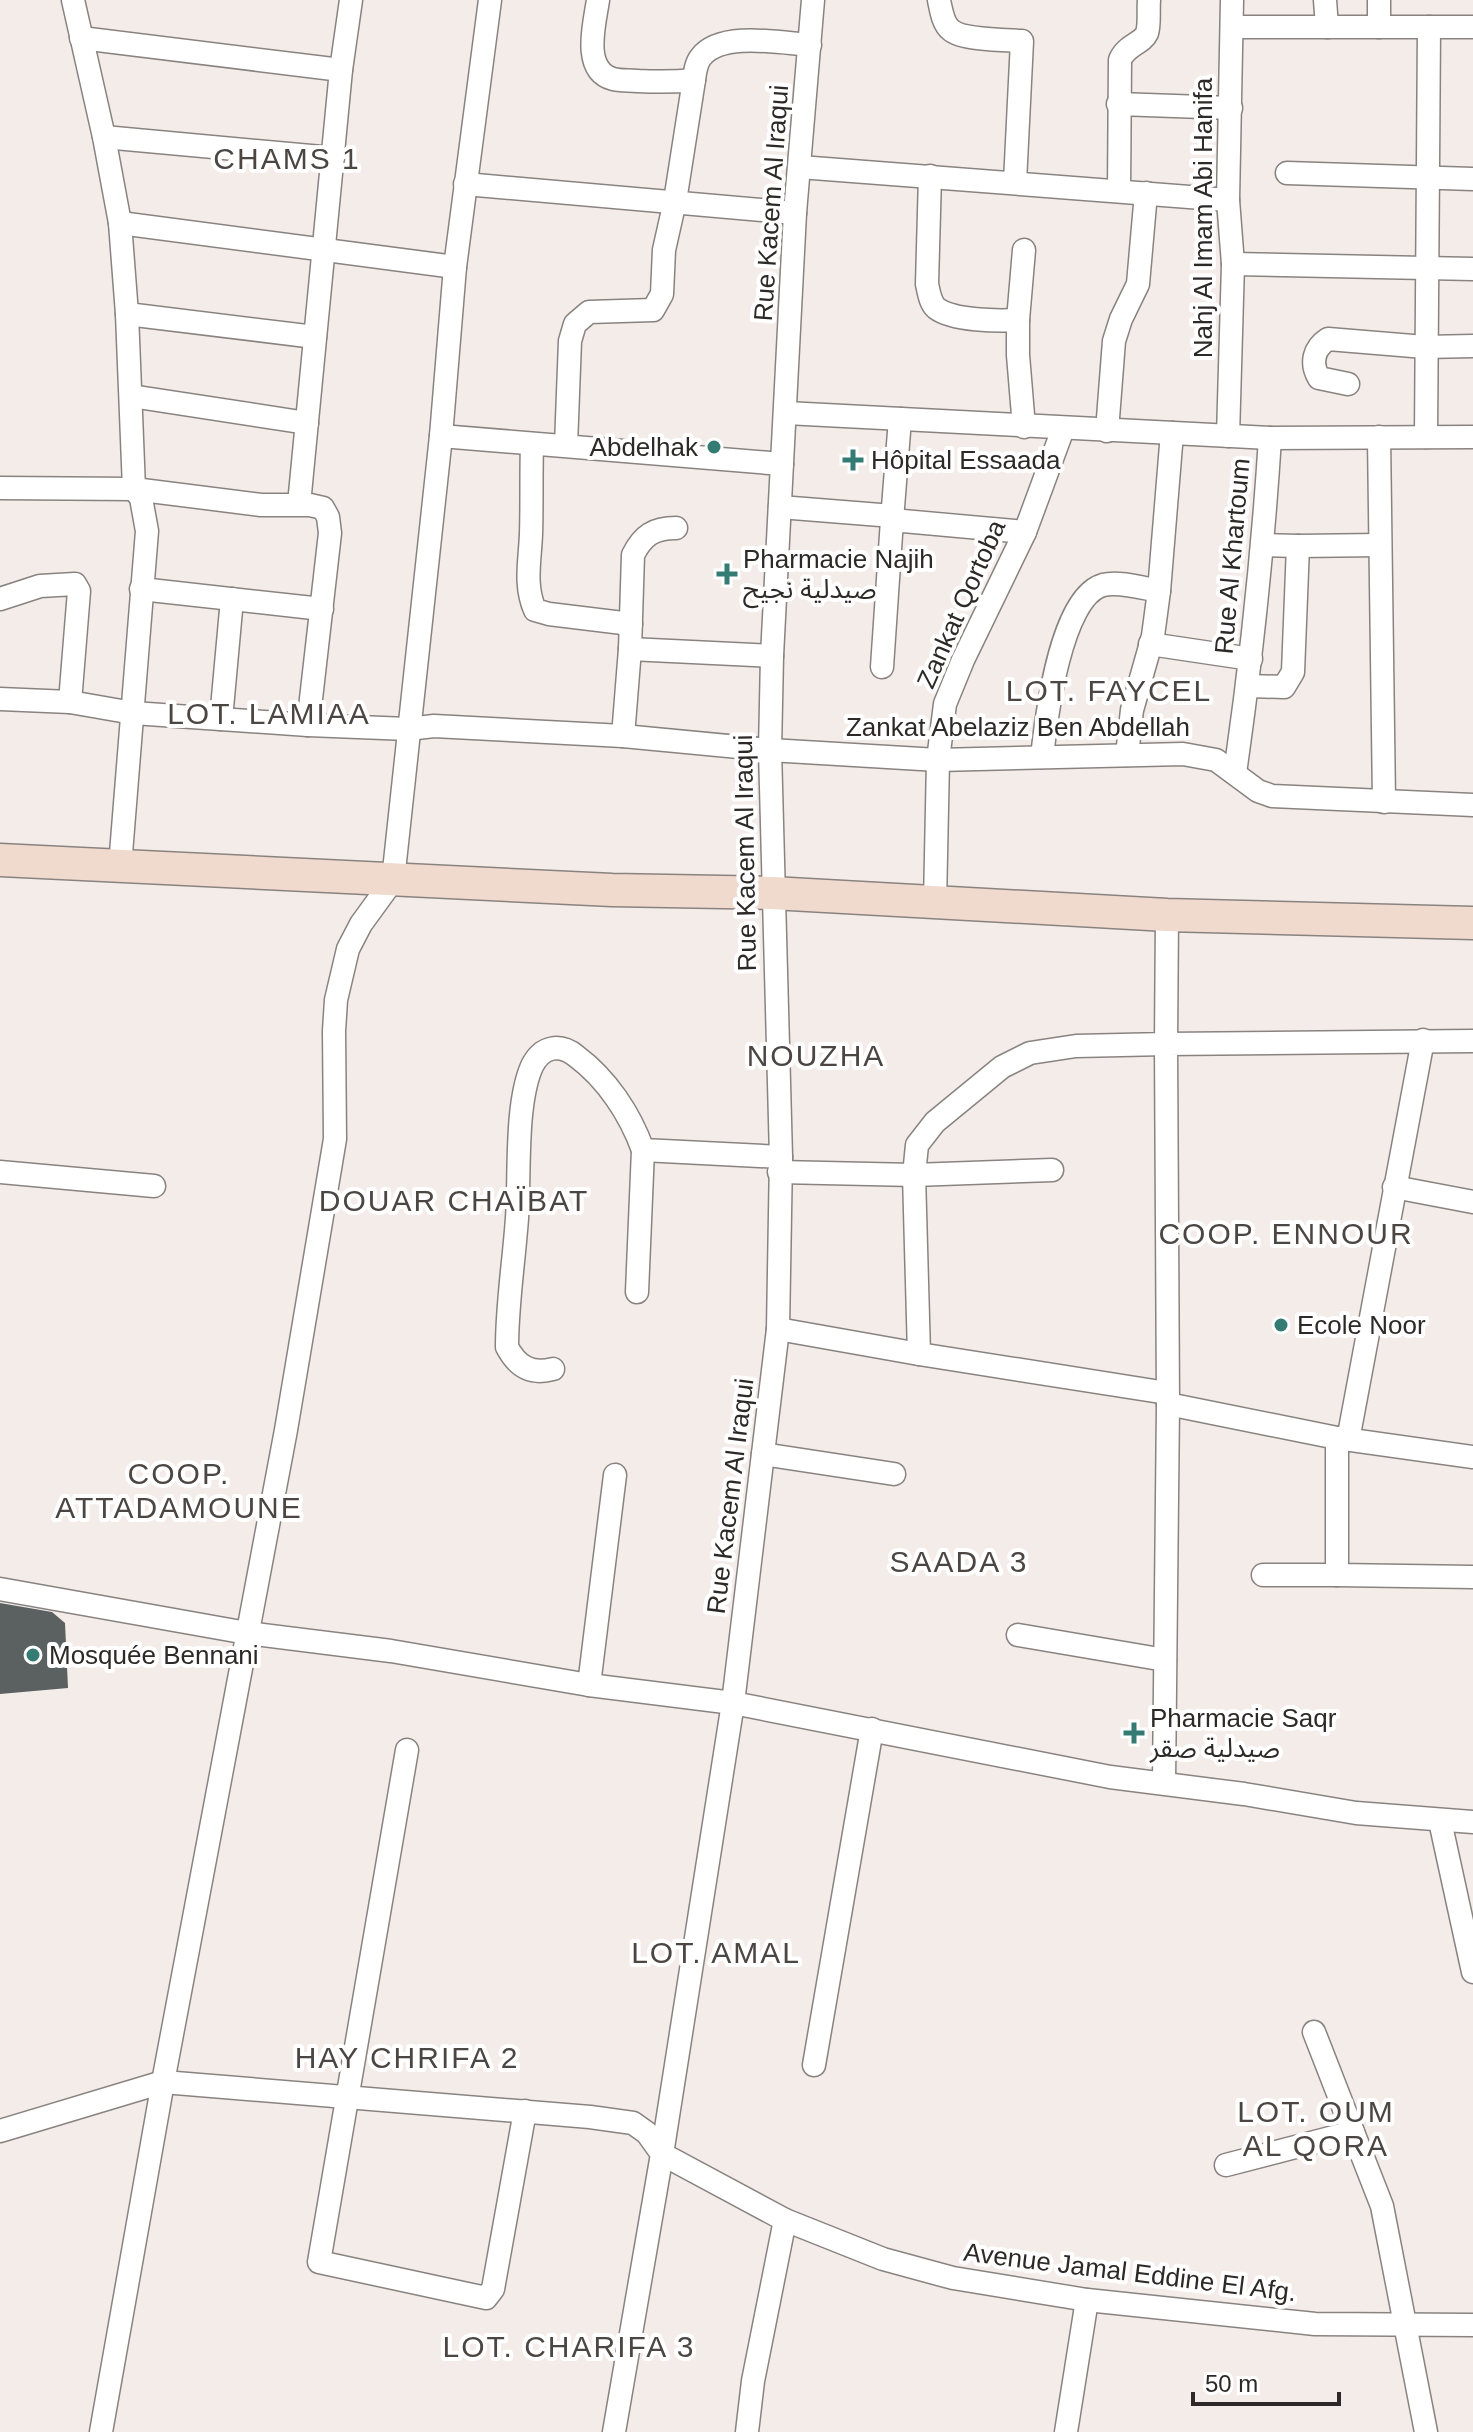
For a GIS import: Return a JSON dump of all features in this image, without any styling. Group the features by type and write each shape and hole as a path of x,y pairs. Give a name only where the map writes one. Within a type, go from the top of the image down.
{"street":[{"path":"73,0 120,223 134,489 141,498 147,522 120,866"},
{"path":"299,504 326,250 341,70 351,0"},
{"path":"101,2432 163,2082 286,1430 335,1139 336,1000 348,949 361,924 393,880 441,436 455,267 490,0"},
{"path":"598,0 592,39 593,53 603,74 612,79 666,83 694,80"},
{"name":"Rue Kacem Al Iraqui","path":"614,2432 662,2154 733,1703 778,1329 780,1165 772,893 772,656 795,213 813,0"},
{"path":"939,0 944,21 950,30 961,35 1022,41 1015,182"},
{"path":"1119,191 1120,60 1124,50 1141,41 1147,32 1149,0"},
{"name":"Nahj Al Imam Abi Hanifa","path":"1228,436 1233,264 1228,200 1232,0"},
{"path":"1325,0 1327,27"},
{"path":"1379,0 1379,27"},
{"path":"1232,27 1473,27"},
{"path":"1426,437 1429,27"},
{"path":"81,38 341,70"},
{"path":"566,445 570,341 575,324 589,312 653,310 662,294 664,250 697,64 702,56 721,43 741,41 810,45"},
{"path":"1118,104 1231,108"},
{"path":"104,137 333,158"},
{"path":"800,167 1228,200"},
{"path":"1287,173 1473,179"},
{"path":"930,176 927,284 935,307 949,314 1018,320"},
{"path":"465,184 795,213"},
{"path":"1107,431 1114,341 1138,284 1146,193"},
{"path":"120,223 455,267"},
{"path":"1024,250 1018,320 1024,427"},
{"path":"1233,264 1473,269"},
{"path":"127,314 315,337"},
{"path":"1348,384 1319,378 1314,370 1318,346 1328,339 1425,347 1473,346"},
{"path":"131,396 307,423"},
{"path":"786,413 1270,438 1473,437"},
{"path":"882,667 900,419"},
{"name":"Zankat Qortoba","path":"935,903 938,760 945,704 1025,532 1063,429"},
{"path":"1127,755 1132,710 1150,644 1159,591 1172,433"},
{"path":"441,436 782,464"},
{"path":"1379,437 1384,802"},
{"name":"Rue Al Khartoum","path":"1235,773 1263,545 1270,438"},
{"path":"532,444 528,576 529,597 535,610 631,624"},
{"path":"0,488 134,489 261,505 299,504 323,508 330,533 308,725"},
{"path":"780,507 1025,532"},
{"path":"623,736 633,555 640,541 652,531 676,528"},
{"path":"1263,545 1380,545"},
{"path":"1248,686 1284,687 1293,672 1298,546"},
{"path":"0,599 40,586 75,584 79,591 70,702"},
{"path":"1042,757 1053,676 1063,645 1085,599 1105,584 1159,591"},
{"path":"141,589 322,609"},
{"path":"221,719 232,599"},
{"path":"1150,644 1251,659"},
{"path":"630,649 772,656"},
{"name":"Zankat Abelaziz Ben Abdellah","path":"0,699 70,702 133,713 308,725 408,729 434,726 623,736 770,750 938,760 1183,754 1216,760 1258,791 1272,796 1473,805"},
{"path":"0,860 612,890 772,893 1167,915 1473,923"},
{"path":"1164,1783 1167,915"},
{"path":"1337,1575 1343,1439 1423,1040"},
{"path":"919,1354 914,1175 917,1145 935,1122 1002,1067 1030,1053 1076,1046 1473,1041"},
{"path":"553,1369 531,1371 519,1364 507,1347 523,1110 533,1065 543,1051 554,1047 567,1049 585,1062 634,1125 643,1150 637,1292"},
{"path":"643,1150 914,1175 1052,1170"},
{"path":"0,1172 154,1186"},
{"path":"1394,1187 1473,1202"},
{"path":"778,1329 1167,1398 1343,1439 1473,1457"},
{"path":"763,1454 894,1474"},
{"path":"589,1685 615,1475"},
{"path":"1263,1575 1473,1577"},
{"path":"0,1589 247,1633 391,1651 589,1685 733,1703 1110,1777 1356,1813 1473,1822"},
{"path":"1018,1635 1165,1660"},
{"path":"814,2065 872,1729"},
{"path":"407,1750 319,2262 486,2298 493,2289 525,2111"},
{"path":"1440,1821 1473,1972"},
{"path":"1314,2032 1382,2206 1426,2432"},
{"path":"0,2131 163,2082"},
{"name":"Avenue Jamal Eddine El Afg.","path":"163,2082 347,2095 633,2123 647,2133 662,2154 785,2220 883,2259 953,2278 1087,2300 1315,2324 1473,2325"},
{"path":"1226,2165 1353,2132"},
{"path":"747,2432 753,2381 785,2220"},
{"path":"1066,2432 1087,2300"}],"building":[{"name":"Mosquée Bennani","path":"0,1603 52,1612 65,1623 68,1688 0,1694"}],"place":[{"name":"Abdelhak","path":"714,447"},
{"name":"Hôpital Essaada","path":"853,460"},
{"name":"Pharmacie Najih صيدلية نجيح","path":"727,574"},
{"name":"Ecole Noor","path":"1281,1325"},
{"name":"Mosquée Bennani","path":"33,1655"},
{"name":"Pharmacie Saqr صيدلية صقر","path":"1134,1733"}],"district":[{"name":"CHAMS 1","path":"287,159"},
{"name":"LOT. FAYCEL","path":"1109,691"},
{"name":"LOT. LAMIAA","path":"269,714"},
{"name":"NOUZHA","path":"816,1056"},
{"name":"DOUAR CHAÏBAT","path":"454,1201"},
{"name":"COOP. ENNOUR","path":"1286,1234"},
{"name":"COOP. ATTADAMOUNE","path":"179,1491"},
{"name":"SAADA 3","path":"959,1562"},
{"name":"LOT. AMAL","path":"716,1953"},
{"name":"HAY CHRIFA 2","path":"407,2058"},
{"name":"LOT. OUM AL QORA","path":"1316,2129"},
{"name":"LOT. CHARIFA 3","path":"569,2347"}]}
